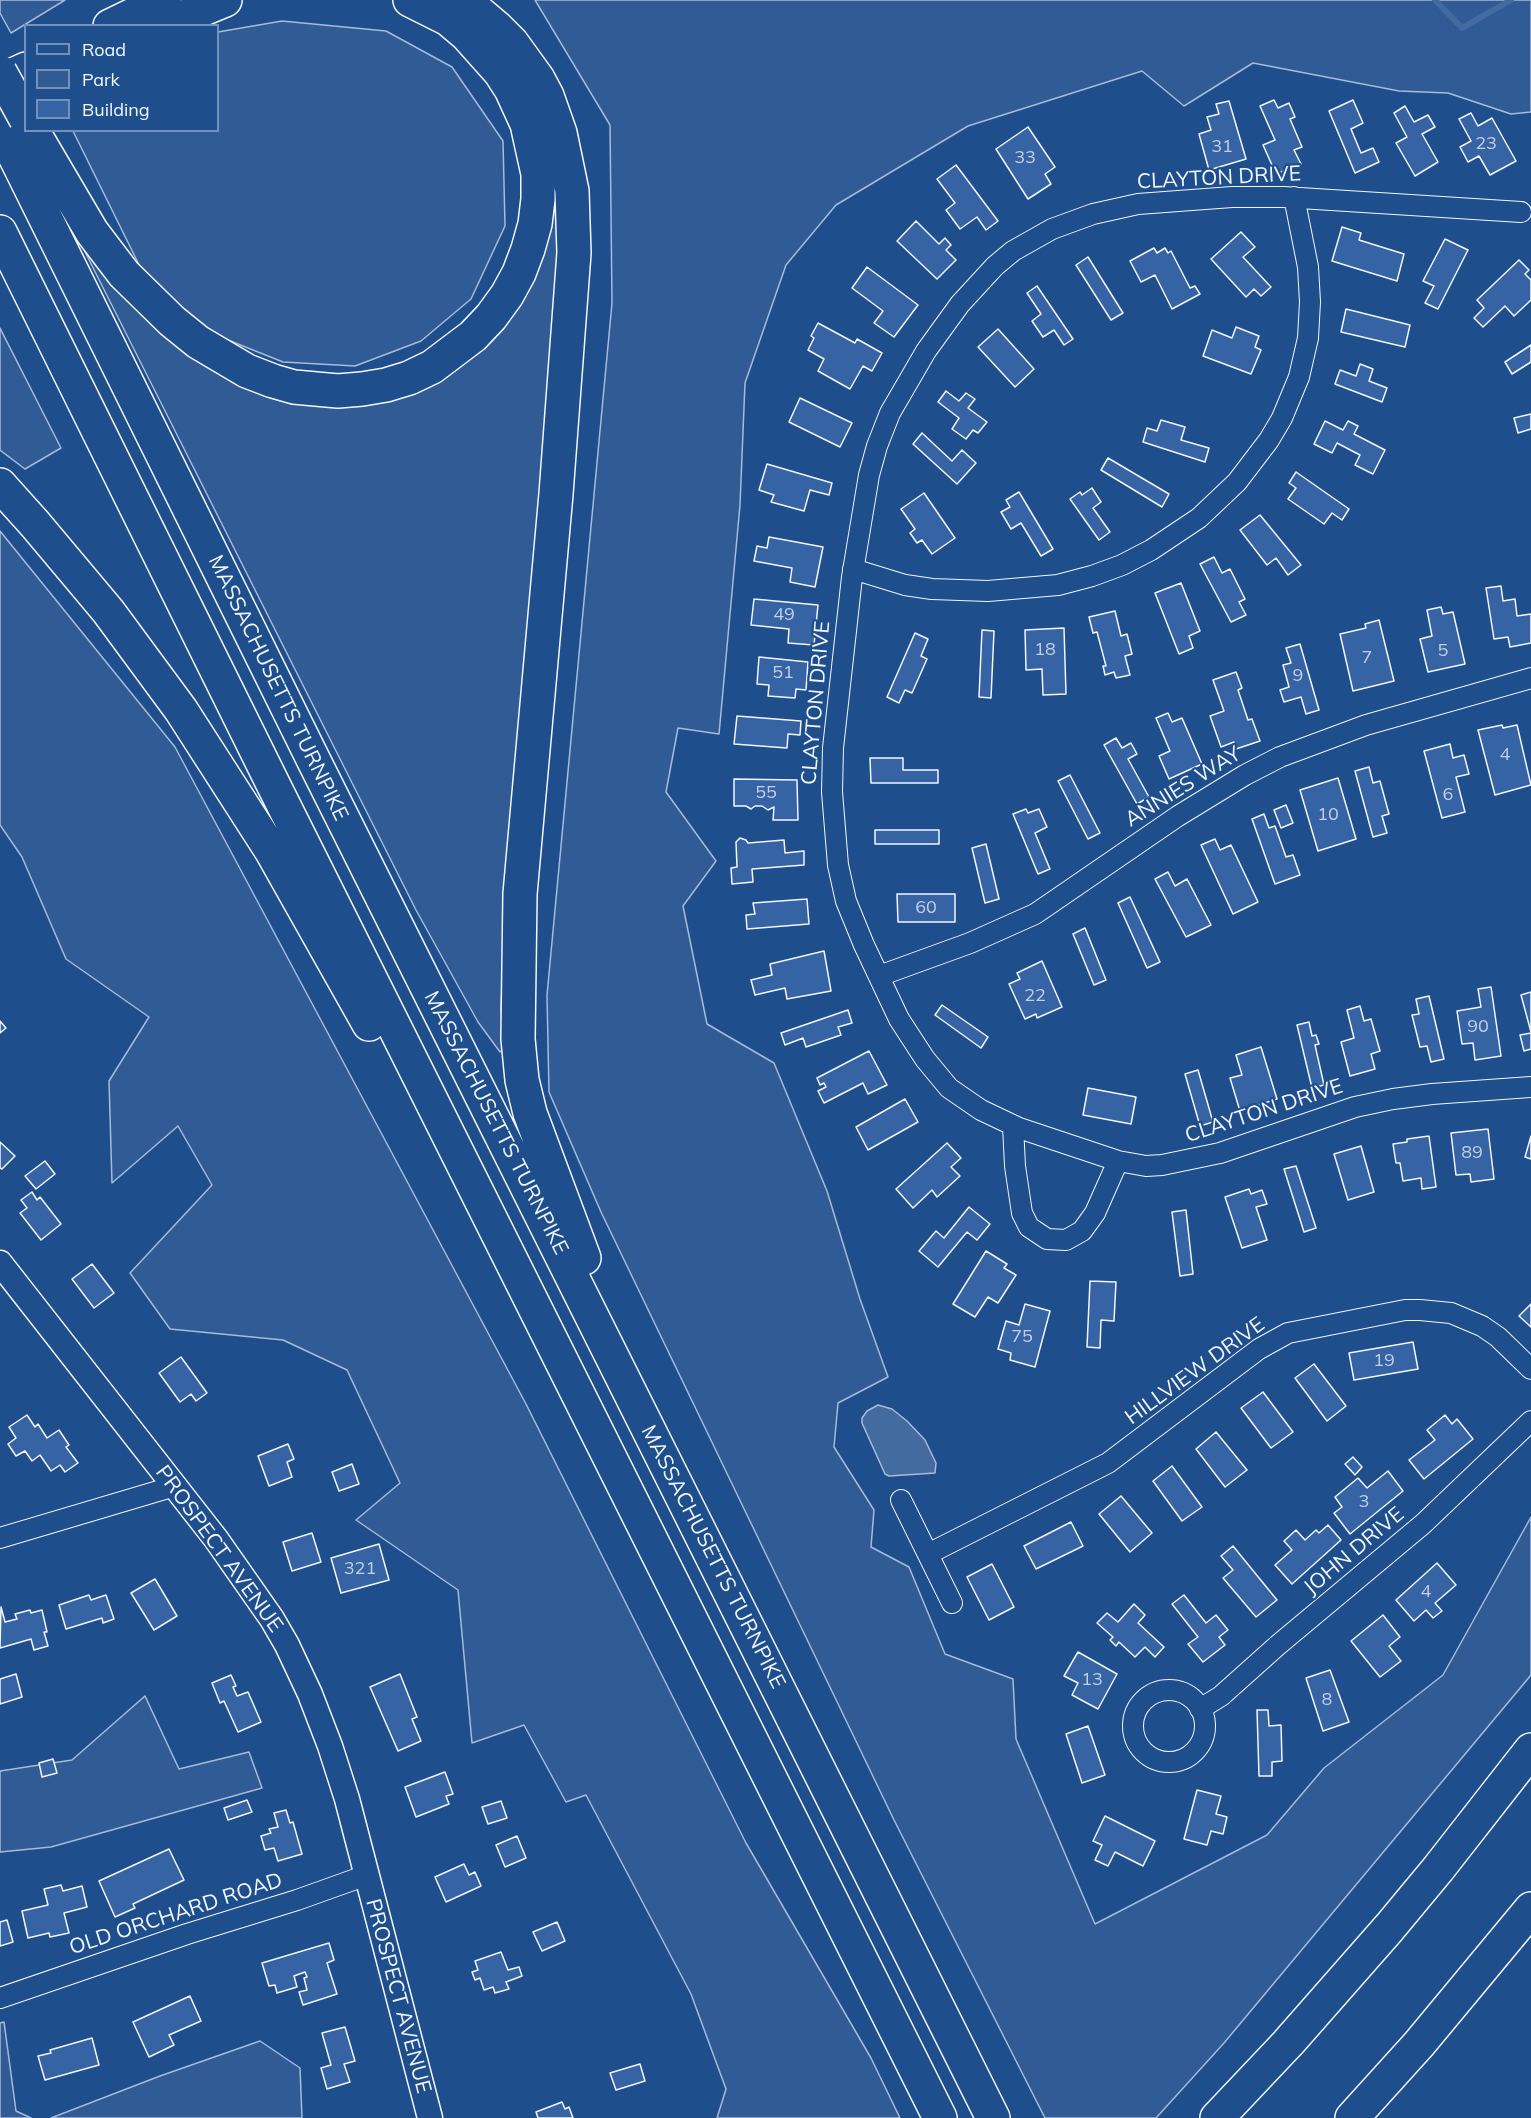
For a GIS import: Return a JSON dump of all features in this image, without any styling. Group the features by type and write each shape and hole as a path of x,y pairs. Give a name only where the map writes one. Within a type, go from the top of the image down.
{"highway":[{"path":"114,24 164,0"},
{"path":"167,24 225,0"},
{"path":"29,139 92,232 124,274 172,321 222,357 247,371 273,381 316,390 362,389 409,378 432,367 473,336 507,296 528,249 535,224 538,199 536,165 527,124 511,88 467,34 448,19 410,0"},
{"path":"464,0 512,44 526,61 546,96 560,133 567,162 574,220 574,253 564,389 520,894 517,997 522,1080 541,1146 658,1447"},
{"path":"0,81 24,70"},
{"path":"0,72 24,127"},
{"path":"0,104 24,93"},
{"name":"MASSACHUSETTS TURNPIKE","path":"0,126 29,139 658,1447 993,2118"},
{"path":"0,232 277,792 940,2118"},
{"path":"0,485 69,563 145,660 212,756 271,850 413,1107 624,1514 712,1696 758,1779 822,1882"},
{"path":"1217,2118 1288,2043 1389,1928 1531,1750"},
{"path":"1352,2118 1419,2044 1531,1909"}],"street":[{"name":"CLAYTON DRIVE","path":"1528,215 1294,197 1185,200 1138,204 1093,214 1052,229 1033,238 995,266 942,327 907,381 876,446 853,569 833,748 832,792 838,865 846,901 899,1019 914,1043 949,1088 964,1100 1013,1126 1118,1161 1146,1166 1193,1160 1220,1153 1354,1107 1393,1099 1471,1090 1531,1087"},
{"path":"853,569 905,585 932,589 988,591 1058,585 1122,565 1178,533 1205,512 1237,482 1269,440 1282,418 1299,377 1308,338 1311,302 1308,267 1294,197"},
{"name":"ANNIES WAY","path":"879,976 970,943 1035,914 1211,795 1280,757 1366,725 1531,678"},
{"path":"1013,1126 1015,1166 1022,1213 1029,1227 1047,1239 1066,1240 1082,1231 1095,1213 1118,1161"},
{"name":"PROSPECT AVENUE","path":"0,1263 239,1569 287,1645 330,1746 347,1799 430,2118"},
{"name":"HILLVIEW DRIVE","path":"928,1554 1108,1463 1260,1349 1288,1333 1405,1310 1451,1313 1482,1326 1498,1337 1531,1369"},
{"name":"JOHN DRIVE","path":"1200,1709 1221,1696 1278,1645 1423,1524 1531,1421"},
{"path":"0,1538 175,1486"},
{"path":"901,1500 952,1603"},
{"name":"OLD ORCHARD ROAD","path":"0,1998 176,1937 297,1900 367,1875"}],"green space":[{"path":"0,0 65,0 11,33 0,13"},
{"path":"535,0 1531,0 1531,112 1511,114 1448,93 1399,91 1253,63 1184,106 1142,71 968,126 836,205 786,265 745,383 740,505 719,734 678,728 666,792 716,861 683,906 707,1024 774,1063 827,1191 860,1299 888,1377 838,1403 834,1447 874,1510 871,1547 909,1567 945,1654 1013,1679 1016,1739 1095,1924 1267,1835 1324,1768 1443,1675 1531,1517 1531,1675 1224,2043 1156,2118 1045,2118 894,1820 601,1212 549,1092 547,995 612,303 610,125"},
{"path":"282,21 386,31 452,67 503,141 505,226 471,299 421,341 355,366 283,362 198,328 149,285 73,132 219,132 219,32"},
{"path":"542,121 562,226 503,957 501,1008 503,1049 500,1052 478,1022 416,910 71,224 186,353 199,362 234,382 308,404 340,406 497,332"},
{"path":"0,328 61,448 25,469 0,450"},
{"path":"0,531 175,747 526,1404 746,1843 871,2058 900,2118 717,2118 726,2089 691,1994 586,1795 566,1802 524,1725 472,1743 458,1590 356,1520 400,1483 347,1370 283,1340 170,1329 130,1273 212,1185 178,1126 112,1183 109,1081 149,1017 66,959 22,857 0,825"},
{"path":"145,1696 179,1769 249,1752 262,1788 51,1847 0,1852 0,1771 72,1760"},
{"path":"4,2022 16,2111 31,2118 0,2118 0,2023"},
{"path":"260,2041 300,2068 302,2118 51,2118 160,2076"}],"shaded area":[{"path":"878,1405 892,1409 925,1440 936,1463 935,1473 889,1476 885,1474 862,1423 862,1418 867,1411"}],"building":[{"path":"1274,100 1278,108 1289,103 1295,117 1290,119 1302,147 1294,150 1301,164 1276,174 1263,145 1275,140 1260,106"},
{"path":"1353,100 1363,123 1351,129 1361,153 1373,148 1379,162 1355,173 1329,111"},
{"path":"1229,101 1246,159 1209,170 1199,134 1211,130 1207,117 1219,114 1216,104"},
{"path":"1405,106 1414,122 1428,115 1435,127 1422,134 1438,162 1415,176 1396,143 1407,137 1394,113"},
{"path":"1471,113 1478,126 1492,118 1516,161 1490,175 1479,156 1468,162 1460,147 1471,141 1459,119"},
{"path":"1028,127 1055,167 1045,174 1051,184 1028,199 996,149"},
{"path":"956,165 998,221 986,230 977,217 960,229 946,210 955,203 937,179"},
{"path":"916,221 939,244 945,238 951,245 946,250 956,260 937,279 897,241"},
{"path":"1342,227 1361,233 1359,240 1404,254 1397,281 1332,261"},
{"path":"1241,232 1255,247 1243,257 1271,287 1261,296 1254,289 1246,297 1211,259"},
{"path":"1445,239 1468,250 1438,309 1425,303 1434,286 1423,281"},
{"path":"1154,248 1157,253 1165,248 1168,253 1171,251 1190,288 1195,286 1200,294 1172,309 1155,275 1141,282 1130,261"},
{"path":"1088,257 1123,313 1111,320 1076,265"},
{"path":"1519,260 1529,270 1525,274 1531,280 1531,300 1514,316 1505,306 1483,327 1474,318 1484,308 1477,300"},
{"path":"867,267 918,305 894,337 874,323 883,311 852,288"},
{"path":"1037,286 1073,339 1064,345 1054,330 1043,337 1032,321 1041,314 1027,293"},
{"path":"1346,309 1410,325 1405,347 1341,332"},
{"path":"818,323 855,343 857,339 882,353 872,371 863,366 850,389 818,371 824,359 808,350 814,338 811,336"},
{"path":"1236,327 1259,336 1255,347 1261,350 1251,374 1203,356 1212,330 1232,338"},
{"path":"998,329 1034,369 1015,387 978,347"},
{"path":"1531,345 1531,362 1512,374 1505,362"},
{"path":"1360,364 1373,369 1369,381 1387,388 1382,402 1335,384 1340,370 1356,376"},
{"path":"946,391 959,401 966,393 975,399 968,408 987,422 978,433 973,430 966,439 952,429 959,418 938,402"},
{"path":"800,398 852,423 840,447 789,422"},
{"path":"1531,414 1531,429 1518,433 1514,418"},
{"path":"1161,420 1185,427 1181,440 1209,448 1205,462 1143,442 1147,428 1157,431"},
{"path":"1325,421 1343,430 1348,421 1358,426 1354,434 1385,450 1373,474 1355,465 1360,455 1337,443 1332,453 1314,444"},
{"path":"922,433 952,461 962,450 976,463 957,484 913,444"},
{"path":"1108,458 1169,494 1162,507 1101,470"},
{"path":"767,464 832,483 829,495 810,490 804,511 771,502 774,495 759,490"},
{"path":"1296,472 1349,509 1342,520 1332,513 1324,524 1288,499 1296,488 1289,483"},
{"path":"1092,488 1101,502 1093,508 1110,532 1099,540 1070,499"},
{"path":"1019,492 1053,549 1041,556 1021,523 1011,529 1001,512 1010,507 1006,500"},
{"path":"924,493 955,538 932,554 922,540 917,543 910,533 915,529 901,509"},
{"path":"1260,515 1301,565 1288,575 1276,558 1267,565 1240,530"},
{"path":"769,537 823,547 815,587 790,582 792,568 754,561 757,546 767,548"},
{"path":"1214,557 1222,573 1230,569 1245,599 1239,602 1246,615 1231,622 1200,564"},
{"path":"1181,583 1200,631 1189,636 1193,648 1179,654 1155,593"},
{"path":"1501,586 1503,601 1515,599 1517,616 1531,614 1531,643 1510,647 1508,637 1494,639 1486,588"},
{"path":"754,599 818,605 814,645 788,643 789,629 751,625"},
{"path":"1441,607 1443,614 1453,612 1465,664 1428,672 1420,639 1432,636 1427,610"},
{"path":"1115,611 1121,636 1127,634 1132,654 1125,656 1130,675 1116,678 1114,672 1105,675 1103,666 1106,666 1097,632 1093,633 1089,617"},
{"path":"1379,620 1394,681 1353,691 1340,634 1366,628 1365,624"},
{"path":"1064,628 1066,694 1043,695 1042,669 1026,670 1025,630"},
{"path":"982,630 994,631 991,698 979,697"},
{"path":"915,633 928,639 921,656 927,659 912,693 905,690 899,703 887,697"},
{"path":"1300,644 1319,710 1306,714 1301,697 1284,702 1280,690 1289,687 1283,665 1291,663 1286,648"},
{"path":"759,657 808,662 806,690 796,689 795,698 768,696 769,685 757,684"},
{"path":"1236,672 1242,688 1238,690 1248,720 1252,719 1260,741 1236,749 1234,742 1221,747 1210,716 1224,711 1213,680"},
{"path":"1168,713 1172,722 1182,718 1202,764 1169,779 1159,756 1170,751 1156,718"},
{"path":"737,716 801,721 800,735 788,734 787,748 734,744"},
{"path":"1502,725 1503,728 1517,725 1531,785 1495,795 1478,730"},
{"path":"1116,738 1122,748 1131,743 1137,754 1128,759 1149,797 1137,804 1104,745"},
{"path":"1450,744 1453,758 1464,755 1469,774 1456,777 1465,812 1442,818 1424,751"},
{"path":"870,758 903,758 903,770 938,770 938,783 871,783"},
{"path":"1369,767 1373,783 1380,781 1389,814 1382,816 1387,833 1373,837 1355,771"},
{"path":"1070,775 1100,833 1088,839 1058,781"},
{"path":"1338,778 1356,839 1318,851 1300,790"},
{"path":"734,779 797,780 798,820 773,820 774,807 768,810 762,806 755,806 751,809 746,806 734,806"},
{"path":"1286,805 1293,823 1281,828 1274,810"},
{"path":"1026,809 1028,813 1039,809 1047,827 1035,833 1050,869 1038,874 1013,814"},
{"path":"1264,814 1269,828 1275,826 1286,857 1293,855 1300,875 1275,884 1252,819"},
{"path":"875,830 939,830 939,844 875,844"},
{"path":"740,838 748,843 784,840 785,853 804,851 804,865 752,869 753,882 732,884 731,868 737,867 736,842"},
{"path":"1215,839 1220,850 1231,845 1258,902 1233,914 1201,845"},
{"path":"986,844 999,899 985,903 972,848"},
{"path":"1168,872 1175,886 1187,879 1211,925 1186,937 1155,879"},
{"path":"897,894 955,894 955,922 898,922"},
{"path":"1130,897 1160,962 1147,968 1118,903"},
{"path":"807,899 809,924 747,929 746,915 755,914 753,903"},
{"path":"1085,928 1106,980 1094,985 1073,934"},
{"path":"824,951 831,991 787,999 785,988 755,995 751,980 772,975 770,964"},
{"path":"1042,961 1062,1007 1037,1018 1036,1014 1025,1019 1009,984 1020,979 1017,973"},
{"path":"1491,987 1501,1056 1475,1060 1473,1043 1462,1044 1457,1011 1481,1007 1478,989"},
{"path":"1531,992 1531,1032 1521,995"},
{"path":"1429,996 1444,1059 1431,1062 1427,1046 1420,1047 1412,1015 1419,1014 1416,999"},
{"path":"942,1005 988,1037 981,1048 935,1015"},
{"path":"1360,1006 1364,1021 1371,1019 1380,1051 1371,1054 1375,1069 1350,1076 1341,1042 1354,1038 1347,1010"},
{"path":"848,1010 852,1023 838,1027 841,1035 806,1047 803,1038 785,1045 781,1033"},
{"path":"0,1021 6,1028 0,1033"},
{"path":"1309,1022 1312,1036 1316,1035 1319,1044 1315,1045 1324,1085 1312,1088 1297,1025"},
{"path":"1531,1033 1531,1049 1524,1051 1520,1035"},
{"path":"1261,1047 1277,1099 1240,1111 1230,1078 1242,1075 1236,1055"},
{"path":"869,1051 887,1085 868,1094 863,1083 824,1103 818,1091 826,1087 824,1083 820,1085 817,1078"},
{"path":"1198,1070 1213,1122 1200,1126 1185,1074"},
{"path":"1088,1088 1136,1097 1131,1124 1083,1115"},
{"path":"905,1099 918,1122 868,1150 856,1127"},
{"path":"1488,1129 1494,1179 1471,1182 1470,1174 1456,1175 1451,1133"},
{"path":"1429,1136 1436,1187 1422,1189 1421,1178 1403,1181 1400,1163 1396,1163 1393,1144 1407,1142 1407,1139"},
{"path":"1531,1136 1531,1159 1525,1157"},
{"path":"0,1142 15,1156 2,1169 0,1168"},
{"path":"947,1143 961,1158 951,1167 960,1176 937,1197 932,1190 913,1208 896,1189"},
{"path":"1361,1146 1374,1192 1348,1200 1334,1154"},
{"path":"45,1161 55,1174 36,1189 25,1176"},
{"path":"1296,1166 1316,1228 1304,1232 1284,1169"},
{"path":"1249,1189 1251,1194 1262,1190 1267,1204 1256,1207 1267,1240 1242,1248 1225,1197"},
{"path":"32,1192 37,1200 40,1197 61,1224 41,1240 20,1213 27,1208 21,1200"},
{"path":"969,1207 990,1224 977,1240 967,1232 938,1267 919,1251 936,1231 944,1238"},
{"path":"1186,1210 1193,1274 1180,1276 1172,1212"},
{"path":"986,1251 1007,1264 1004,1268 1016,1275 998,1303 988,1297 975,1317 953,1304"},
{"path":"92,1264 114,1293 94,1308 72,1279"},
{"path":"1090,1281 1116,1282 1114,1321 1101,1320 1100,1348 1087,1347"},
{"path":"1025,1304 1050,1311 1035,1367 1010,1360 1011,1353 998,1349 1006,1321 1019,1325"},
{"path":"1531,1304 1531,1327 1519,1316"},
{"path":"1413,1342 1418,1369 1354,1380 1349,1353"},
{"path":"181,1357 207,1393 196,1401 191,1394 180,1402 159,1373"},
{"path":"1314,1364 1346,1406 1327,1421 1295,1378"},
{"path":"1263,1392 1293,1432 1271,1448 1241,1408"},
{"path":"27,1415 35,1427 38,1424 47,1438 59,1430 69,1445 66,1447 78,1463 65,1472 60,1465 51,1471 40,1455 32,1461 25,1451 16,1456 8,1444 16,1438 9,1427"},
{"path":"1445,1415 1452,1424 1457,1419 1473,1439 1424,1479 1409,1460 1435,1440 1427,1430"},
{"path":"1216,1432 1247,1470 1225,1487 1196,1449"},
{"path":"288,1444 294,1459 287,1462 292,1477 269,1486 258,1456"},
{"path":"1353,1457 1362,1467 1355,1475 1345,1464"},
{"path":"352,1464 359,1484 339,1491 332,1472"},
{"path":"1172,1466 1202,1507 1182,1521 1153,1481"},
{"path":"1388,1471 1403,1491 1350,1534 1334,1513 1342,1507 1335,1497 1358,1478 1367,1488"},
{"path":"1121,1496 1152,1533 1130,1552 1099,1514"},
{"path":"1071,1522 1083,1546 1036,1569 1024,1546"},
{"path":"1328,1525 1341,1540 1292,1584 1275,1565 1292,1550 1284,1541 1296,1530 1305,1540 1316,1530 1319,1533"},
{"path":"312,1533 321,1562 292,1571 283,1542"},
{"path":"379,1544 389,1580 341,1593 331,1558"},
{"path":"1233,1546 1277,1600 1256,1617 1223,1578 1233,1570 1221,1556"},
{"path":"1437,1563 1456,1585 1435,1603 1442,1611 1433,1618 1426,1610 1414,1621 1396,1600"},
{"path":"992,1564 1014,1607 989,1620 967,1577"},
{"path":"155,1579 177,1616 154,1630 131,1593"},
{"path":"89,1595 91,1600 106,1595 114,1619 103,1623 102,1618 66,1629 59,1605"},
{"path":"1184,1595 1206,1623 1216,1615 1228,1630 1219,1637 1225,1645 1203,1662 1188,1644 1198,1637 1172,1604"},
{"path":"1134,1604 1145,1615 1138,1623 1164,1647 1155,1657 1145,1647 1135,1657 1119,1642 1116,1646 1110,1640 1113,1637 1097,1623 1107,1613 1118,1622"},
{"path":"1,1607 5,1622 17,1619 15,1614 42,1610 48,1646 34,1650 31,1639 0,1648"},
{"path":"1383,1615 1400,1637 1389,1646 1401,1661 1380,1677 1351,1641"},
{"path":"1078,1652 1117,1674 1098,1709 1072,1695 1078,1683 1064,1676"},
{"path":"1330,1670 1349,1722 1323,1731 1306,1678"},
{"path":"16,1674 22,1697 0,1704 0,1679"},
{"path":"400,1674 417,1717 412,1719 421,1741 398,1751 370,1687"},
{"path":"231,1675 237,1696 248,1692 261,1722 238,1732 224,1701 220,1703 212,1683"},
{"path":"1257,1710 1268,1710 1269,1726 1281,1725 1282,1761 1272,1762 1272,1776 1259,1776"},
{"path":"1088,1726 1105,1775 1082,1783 1066,1734"},
{"path":"53,1759 57,1773 42,1777 39,1763"},
{"path":"445,1772 453,1794 446,1796 449,1804 416,1817 405,1787"},
{"path":"1197,1790 1221,1796 1216,1814 1227,1817 1223,1834 1211,1831 1207,1845 1184,1839"},
{"path":"247,1800 252,1812 228,1820 224,1808"},
{"path":"501,1801 507,1818 488,1824 482,1807"},
{"path":"286,1810 290,1823 293,1822 302,1854 278,1861 274,1848 265,1850 261,1836 271,1833 269,1829 278,1827 274,1813"},
{"path":"1105,1816 1155,1841 1143,1866 1115,1852 1108,1866 1095,1860 1102,1845 1093,1841"},
{"path":"517,1836 526,1858 505,1867 496,1845"},
{"path":"169,1849 184,1880 133,1904 135,1908 115,1917 99,1881"},
{"path":"464,1864 469,1875 475,1872 481,1886 446,1902 435,1877"},
{"path":"61,1885 63,1891 82,1886 87,1907 64,1913 69,1933 50,1937 49,1933 28,1938 22,1911 48,1905 44,1889"},
{"path":"7,1920 13,1942 0,1946 0,1922"},
{"path":"557,1922 565,1941 542,1951 533,1932"},
{"path":"329,1943 334,1960 327,1963 337,1994 303,2005 299,1992 307,1990 305,1972 294,1976 297,1987 277,1993 275,1985 269,1986 262,1963"},
{"path":"501,1952 508,1970 519,1967 522,1976 506,1982 509,1989 495,1993 493,1987 484,1990 480,1978 475,1980 472,1972 478,1970 475,1961"},
{"path":"190,1996 201,2021 169,2035 174,2045 149,2057 133,2022"},
{"path":"345,2027 355,2061 344,2064 350,2082 327,2089 321,2068 331,2065 322,2033"},
{"path":"92,2038 99,2065 45,2080 38,2056 51,2053 50,2050"},
{"path":"640,2064 645,2081 616,2090 610,2073"},
{"path":"562,2102 565,2109 569,2107 573,2118 538,2118 536,2112"}],"waterway":[{"path":"1435,0 1462,28 1511,0"}]}
